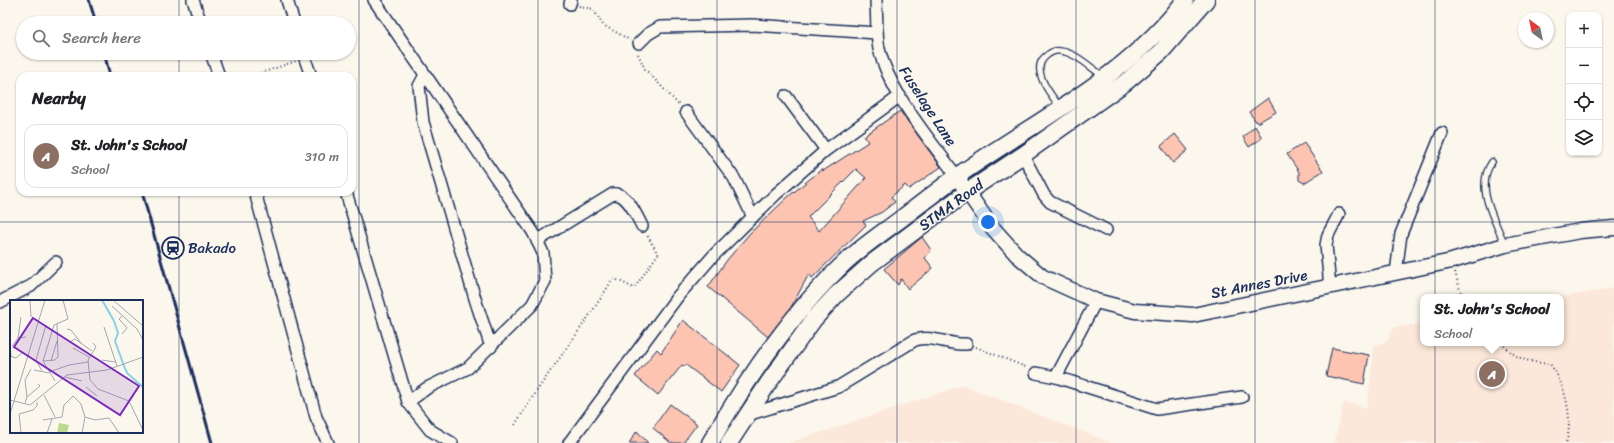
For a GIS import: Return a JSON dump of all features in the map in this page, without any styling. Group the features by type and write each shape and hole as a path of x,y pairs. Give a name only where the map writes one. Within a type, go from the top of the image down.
{"main road":[{"name":"STMA Road","path":"710,443 773,347 801,309 823,284 859,249 957,177 1105,78 1173,17 1185,0"},
{"name":"STMA Road","path":"729,443 769,382 814,319 836,295 872,263 967,192 1023,155 1126,82 1161,52 1206,0"}],"street":[{"path":"193,0 199,16"},
{"path":"287,0 292,16"},
{"path":"374,0 533,232 543,253 545,281 532,306 468,368 427,388 408,402"},
{"name":"Fuselage Lane","path":"876,0 879,48 888,74 900,96 957,177"},
{"path":"639,43 648,34 660,27 673,26 752,25 878,33"},
{"path":"213,60 218,72"},
{"path":"306,60 310,72"},
{"path":"425,76 419,86 423,122 476,302 491,347"},
{"path":"786,96 826,150"},
{"path":"569,443 678,296 713,256 752,217 826,150 900,96"},
{"path":"686,112 734,178 752,217"},
{"path":"1396,273 1401,234 1442,133"},
{"path":"1023,155 1044,195 1050,202 1106,230"},
{"name":"St Annes Drive","path":"957,177 991,226 1017,255 1043,277 1096,301 1135,311 1193,315 1452,261 1505,245 1580,231 1614,228"},
{"path":"537,241 613,194 618,193 624,197 642,226"},
{"path":"255,196 316,417 328,443"},
{"path":"347,196 408,402 430,430 452,443"},
{"path":"1330,287 1326,245 1328,235 1339,214"},
{"path":"0,302 31,286 56,262"},
{"path":"1056,376 1096,301"},
{"path":"747,415 838,387 915,340 923,338 950,344 966,344"},
{"path":"1036,373 1056,376 1157,409 1242,397"}],"lane":[{"path":"1060,107 1048,90 1038,68 1041,60 1049,53 1059,50 1073,56 1105,78"},
{"path":"1492,162 1485,178 1485,190 1490,208 1505,245"}],"path":[{"path":"571,2 593,9 603,25 624,38 639,43 638,55 644,69 686,112"},
{"path":"263,72 292,60"},
{"path":"515,425 531,398 592,315 612,280 615,279 634,288 658,254 656,248 642,226"},
{"path":"1452,261 1461,294"},
{"path":"966,344 972,345 1036,373"},
{"path":"1505,346 1514,355 1523,360 1550,364 1557,373 1568,411 1569,433 1566,443"}],"shaded area":[{"path":"1614,288 1614,443 1334,443 1344,402 1367,408 1374,346 1387,341 1393,328 1420,324 1420,346 1564,346 1564,296"},
{"path":"963,385 1112,443 789,443"}],"building":[{"path":"1268,98 1276,112 1257,123 1249,112"},
{"path":"900,111 941,167 909,189 905,185 891,197 895,202 882,212 863,221 866,225 812,278 809,274 790,309 768,337 708,287 727,260 750,233 789,196 822,169 823,171 868,142 864,136","holes":["856,169 866,178 819,231 808,217"]},
{"path":"1255,126 1262,138 1249,147 1243,137"},
{"path":"1175,134 1188,150 1173,163 1161,146"},
{"path":"1304,143 1323,171 1304,183 1299,180 1299,172 1287,154"},
{"path":"922,237 931,250 925,258 933,268 908,289 901,279 898,285 884,269"},
{"path":"683,320 740,365 721,392 686,365 682,365 658,395 635,376 657,349 661,353"},
{"path":"1332,348 1369,355 1364,384 1326,376"},
{"path":"670,404 697,424 683,443 671,443 653,428"},
{"path":"637,431 648,443 629,443"}],"railway":[{"path":"89,0 94,16"},
{"path":"106,60 109,72"},
{"path":"143,196 212,443"}],"place":[{"name":"Bakado","path":"173,248"},
{"name":"St. John's School","path":"1492,374"}]}
